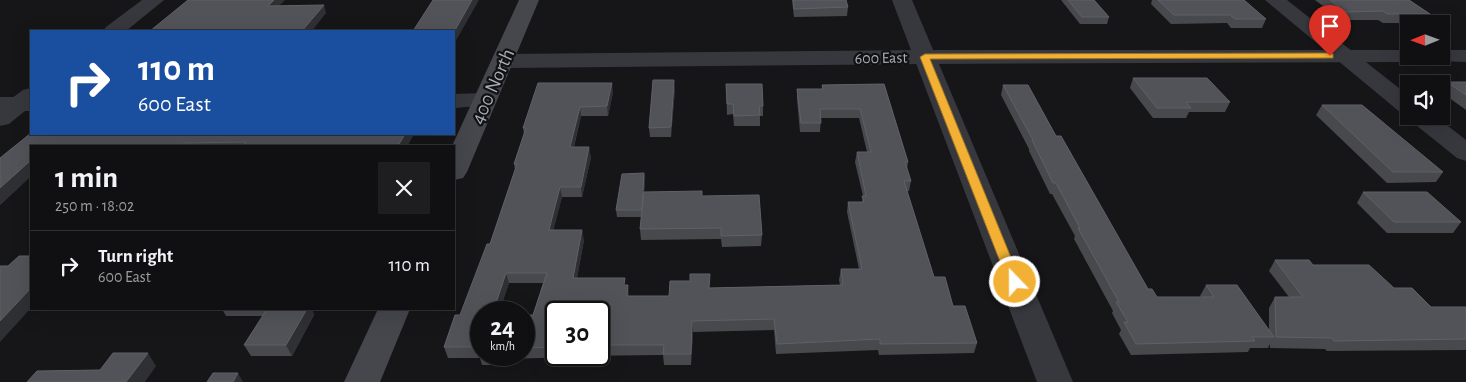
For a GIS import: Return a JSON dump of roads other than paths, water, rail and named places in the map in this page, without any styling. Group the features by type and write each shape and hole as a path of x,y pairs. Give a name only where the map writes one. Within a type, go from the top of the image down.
{"main road":[{"name":"400 North","path":"455,170 529,0"},
{"path":"362,382 394,310"}],"street":[{"path":"115,30 154,0"},
{"path":"902,0 1055,382"},
{"path":"1275,0 1400,101"},
{"name":"600 East","path":"502,61 925,57 1400,56"},
{"path":"1450,56 1466,56"},
{"path":"455,100 485,100"},
{"path":"0,119 21,102"},
{"path":"1431,125 1466,153"}]}
